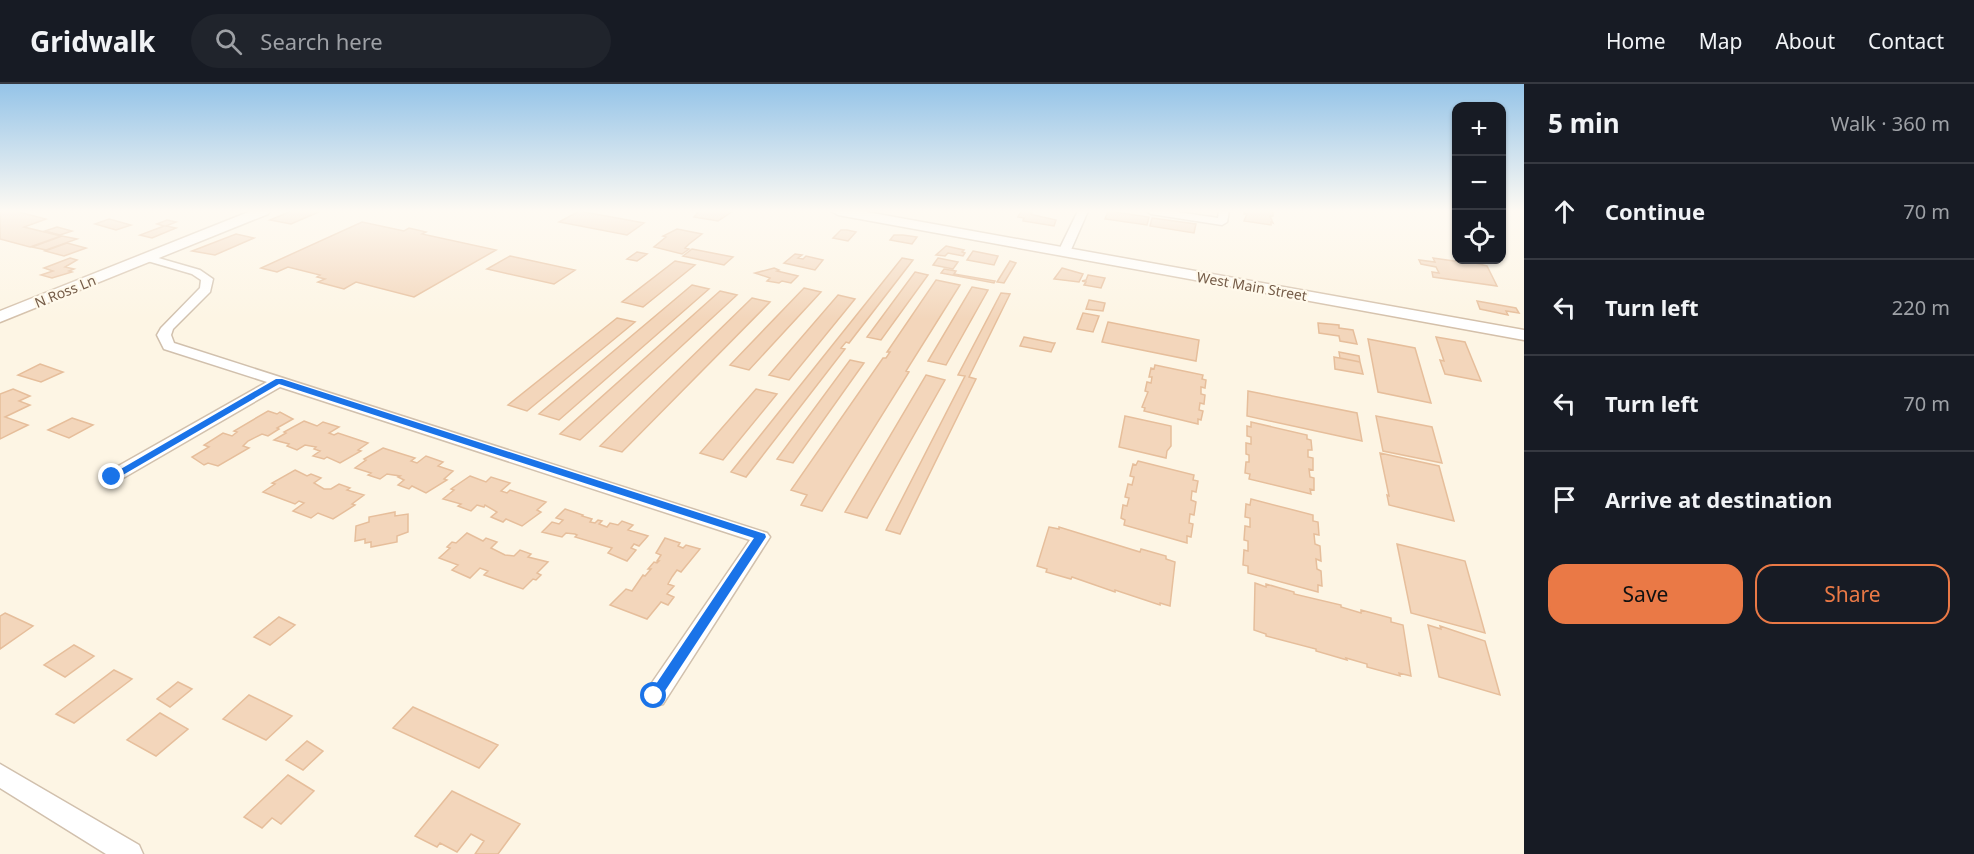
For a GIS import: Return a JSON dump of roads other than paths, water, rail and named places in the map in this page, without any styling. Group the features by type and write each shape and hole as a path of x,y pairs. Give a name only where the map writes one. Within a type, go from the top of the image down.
{"main road":[{"name":"N Ross Ln","path":"0,317 175,247"},
{"name":"West Main Street","path":"1036,247 1524,335"}],"street":[{"path":"1064,252 1066,247"},
{"path":"148,258 196,272 207,279 206,289 167,328 164,334 169,346 761,537 654,696"},
{"path":"112,477 279,381"},
{"path":"0,775 130,854"}]}
